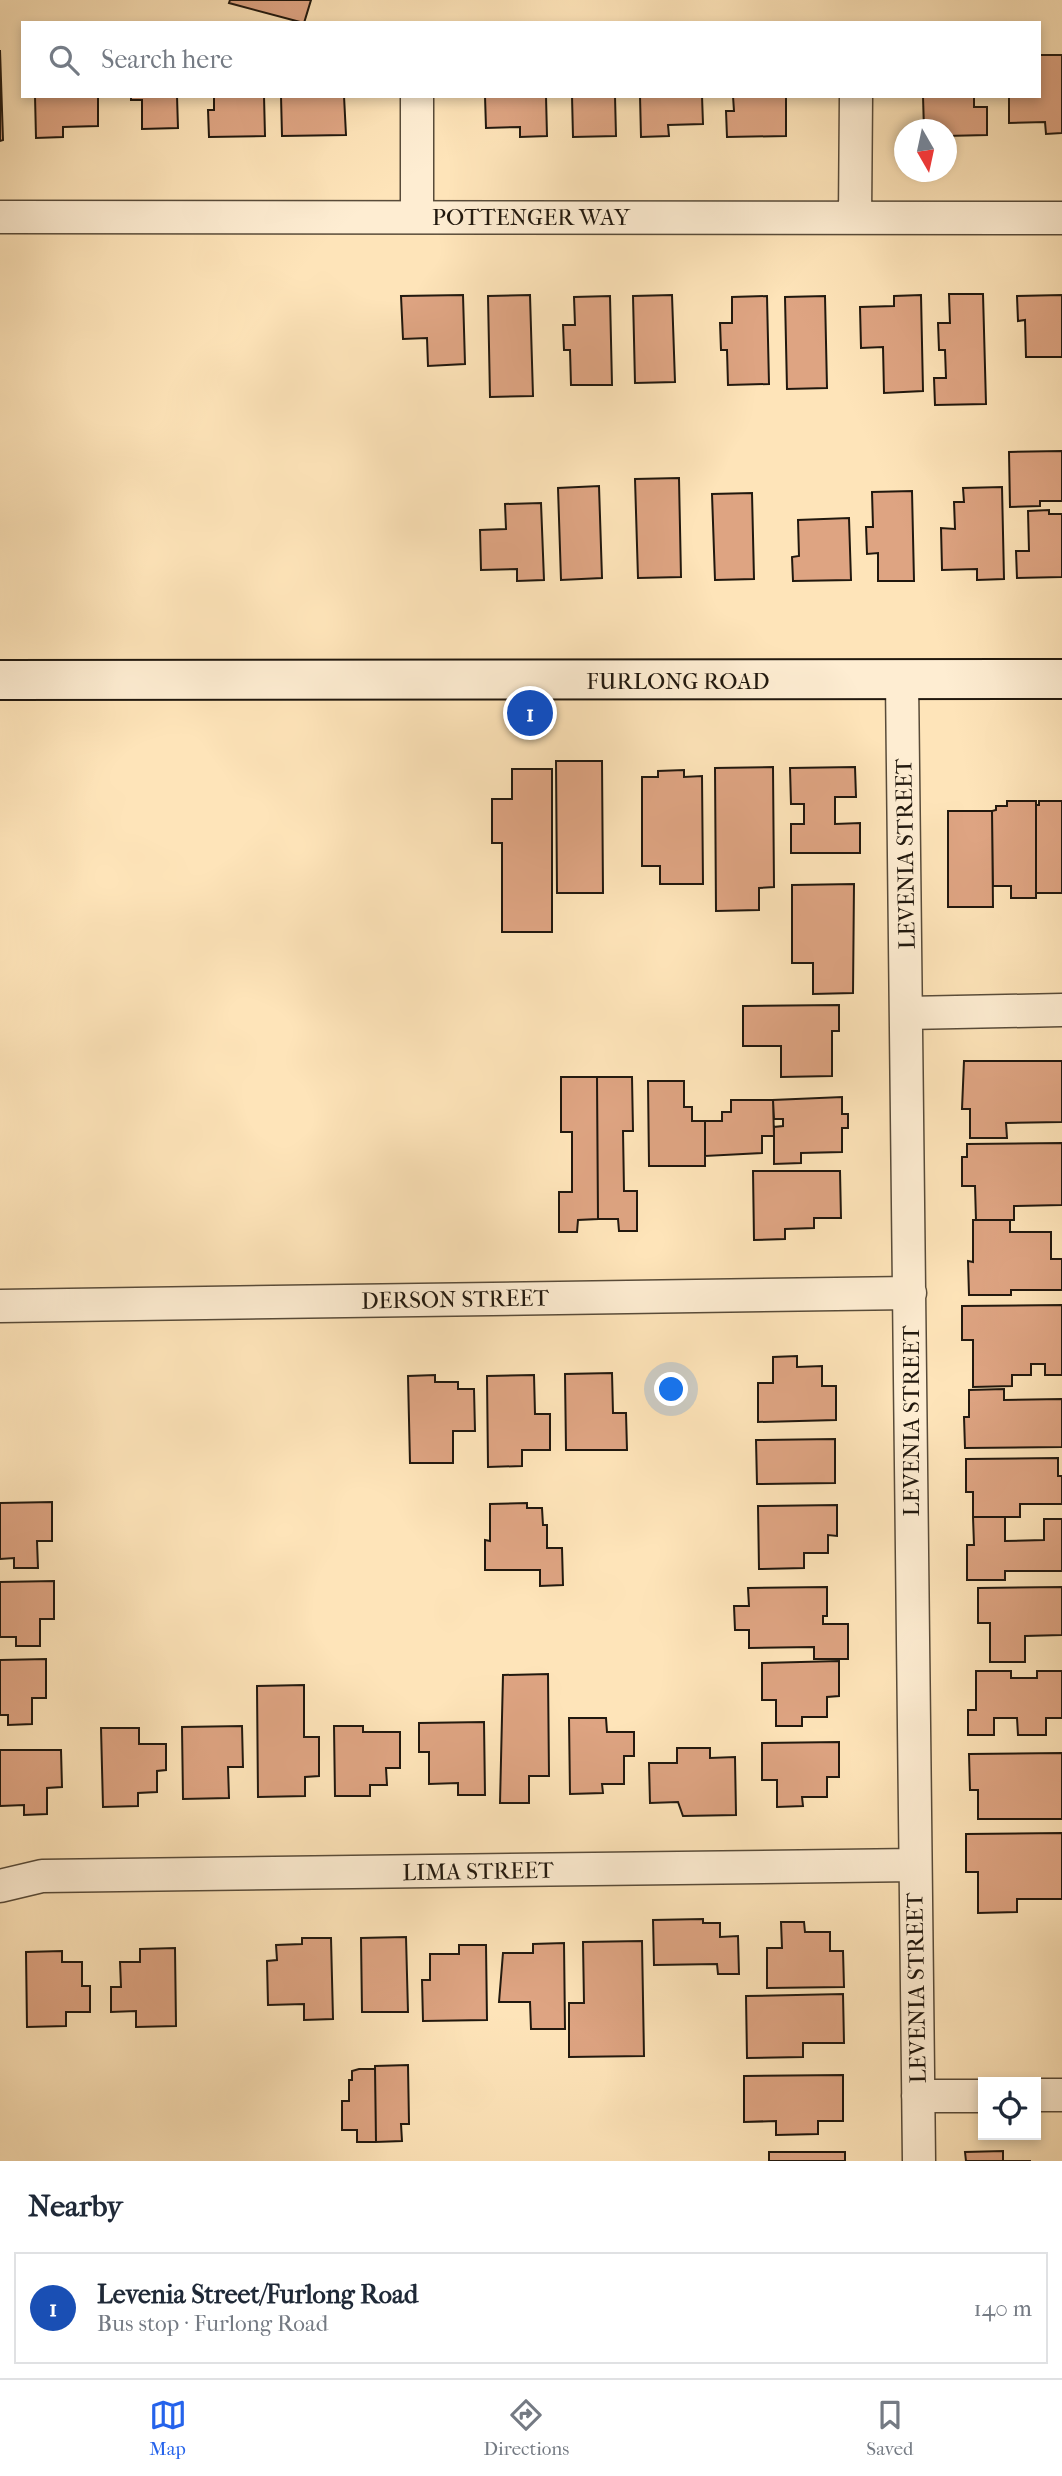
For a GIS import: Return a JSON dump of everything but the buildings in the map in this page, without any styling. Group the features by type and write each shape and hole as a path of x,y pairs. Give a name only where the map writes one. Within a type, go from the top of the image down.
{"main road":[{"name":"FURLONG ROAD","path":"0,680 1062,679"}],"street":[{"path":"417,98 417,216"},
{"path":"855,217 856,98"},
{"name":"POTTENGER WAY","path":"0,217 1062,218"},
{"name":"LEVENIA STREET","path":"902,681 919,2161"},
{"path":"907,1013 1062,1010"},
{"name":"DERSON STREET","path":"0,1306 910,1293"},
{"name":"LIMA STREET","path":"0,1862 43,1876"},
{"name":"LIMA STREET","path":"0,1886 43,1876 914,1865"},
{"path":"1041,2095 1062,2095"},
{"path":"918,2096 978,2096"}],"place":[{"name":"Levenia Street/Furlong Road","path":"530,713"}]}
